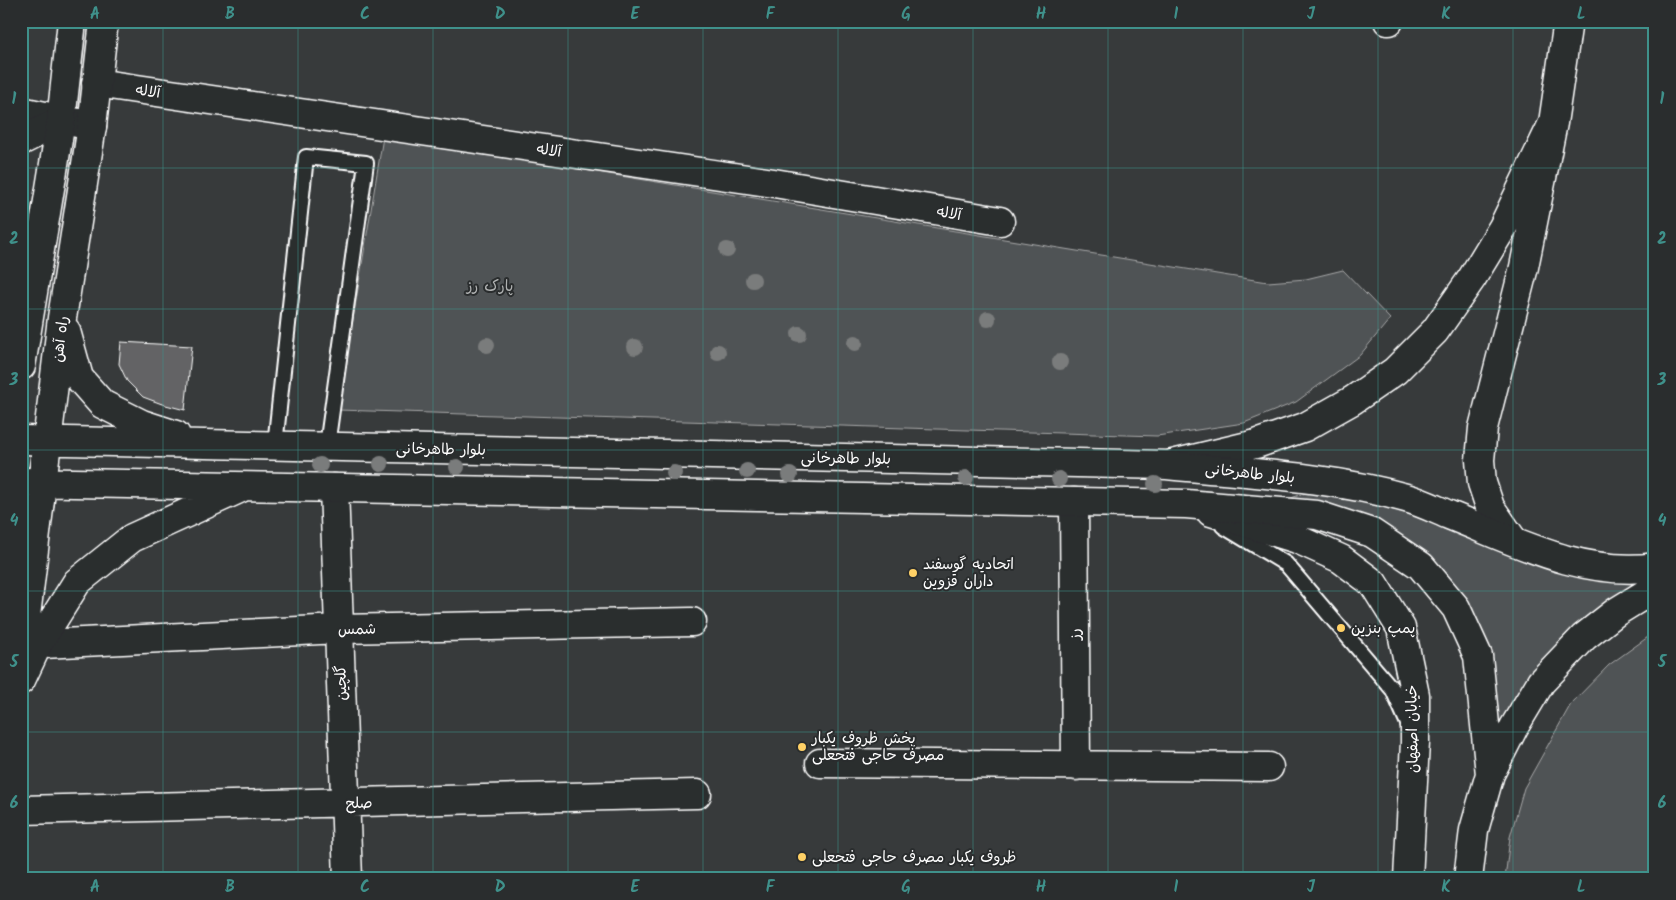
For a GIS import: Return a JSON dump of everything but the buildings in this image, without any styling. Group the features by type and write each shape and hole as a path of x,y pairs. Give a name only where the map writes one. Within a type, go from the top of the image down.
{"main road":[{"path":"21,366 61,120 72,21"},
{"name":"راه آهن","path":"27,649 34,440 62,318 92,126 104,21"},
{"path":"1513,540 1490,507 1482,484 1480,460 1483,428 1524,267 1554,123 1568,21"},
{"name":"آلاله","path":"96,83 765,182 1000,221"},
{"path":"21,111 92,126"},
{"path":"21,141 61,120"},
{"path":"1167,465 1256,444 1305,427 1353,400 1395,371 1435,331 1472,278 1503,227 1554,123"},
{"path":"62,318 79,378 102,404 142,424 199,443"},
{"name":"بلوار طاهرخانی","path":"34,440 1167,465 1335,482 1372,489 1408,499 1564,560 1606,568 1655,567"},
{"path":"124,441 113,447 107,458 108,470 116,480 128,484"},
{"path":"703,494 704,454"},
{"path":"32,482 1186,504 1317,515 1372,533 1421,566 1456,608 1478,656 1490,774"},
{"path":"21,680 27,649 77,582 132,538 245,486"},
{"name":"گلچین","path":"334,488 348,879"},
{"name":"رز","path":"1074,502 1076,766"},
{"name":"خیابان اصفهان","path":"1186,504 1297,539 1341,559 1373,583 1401,628 1415,695 1415,742 1408,879"},
{"path":"1468,879 1474,830 1490,774 1514,727 1542,682 1584,637 1616,612 1655,588"},
{"name":"شمس","path":"27,649 339,629 692,622"},
{"path":"820,763 1269,768"},
{"name":"صلح","path":"21,810 697,794"}],"lane":[{"path":"275,445 306,157 366,163 327,446"},
{"path":"1186,504 1286,564 1393,690 1415,742"}],"green space":[{"name":"پارک رز","path":"383,137 1268,282 1306,279 1343,270 1390,319 1360,355 1296,402 1244,423 1157,436 338,410"},
{"path":"1329,485 1653,576 1567,633 1534,674 1495,742 1465,602 1288,499"},
{"path":"1655,632 1655,879 1505,879 1510,837 1524,788 1571,704 1609,665"}],"place":[{"name":"اتحادیه گوسفند داران قزوین","path":"913,573"},
{"name":"پمپ بنزین","path":"1341,628"},
{"name":"پخش ظروف یکبار مصرف حاجی فتحعلی","path":"802,747"},
{"name":"ظروف یکبار مصرف حاجی فتحعلی","path":"802,857"}]}
